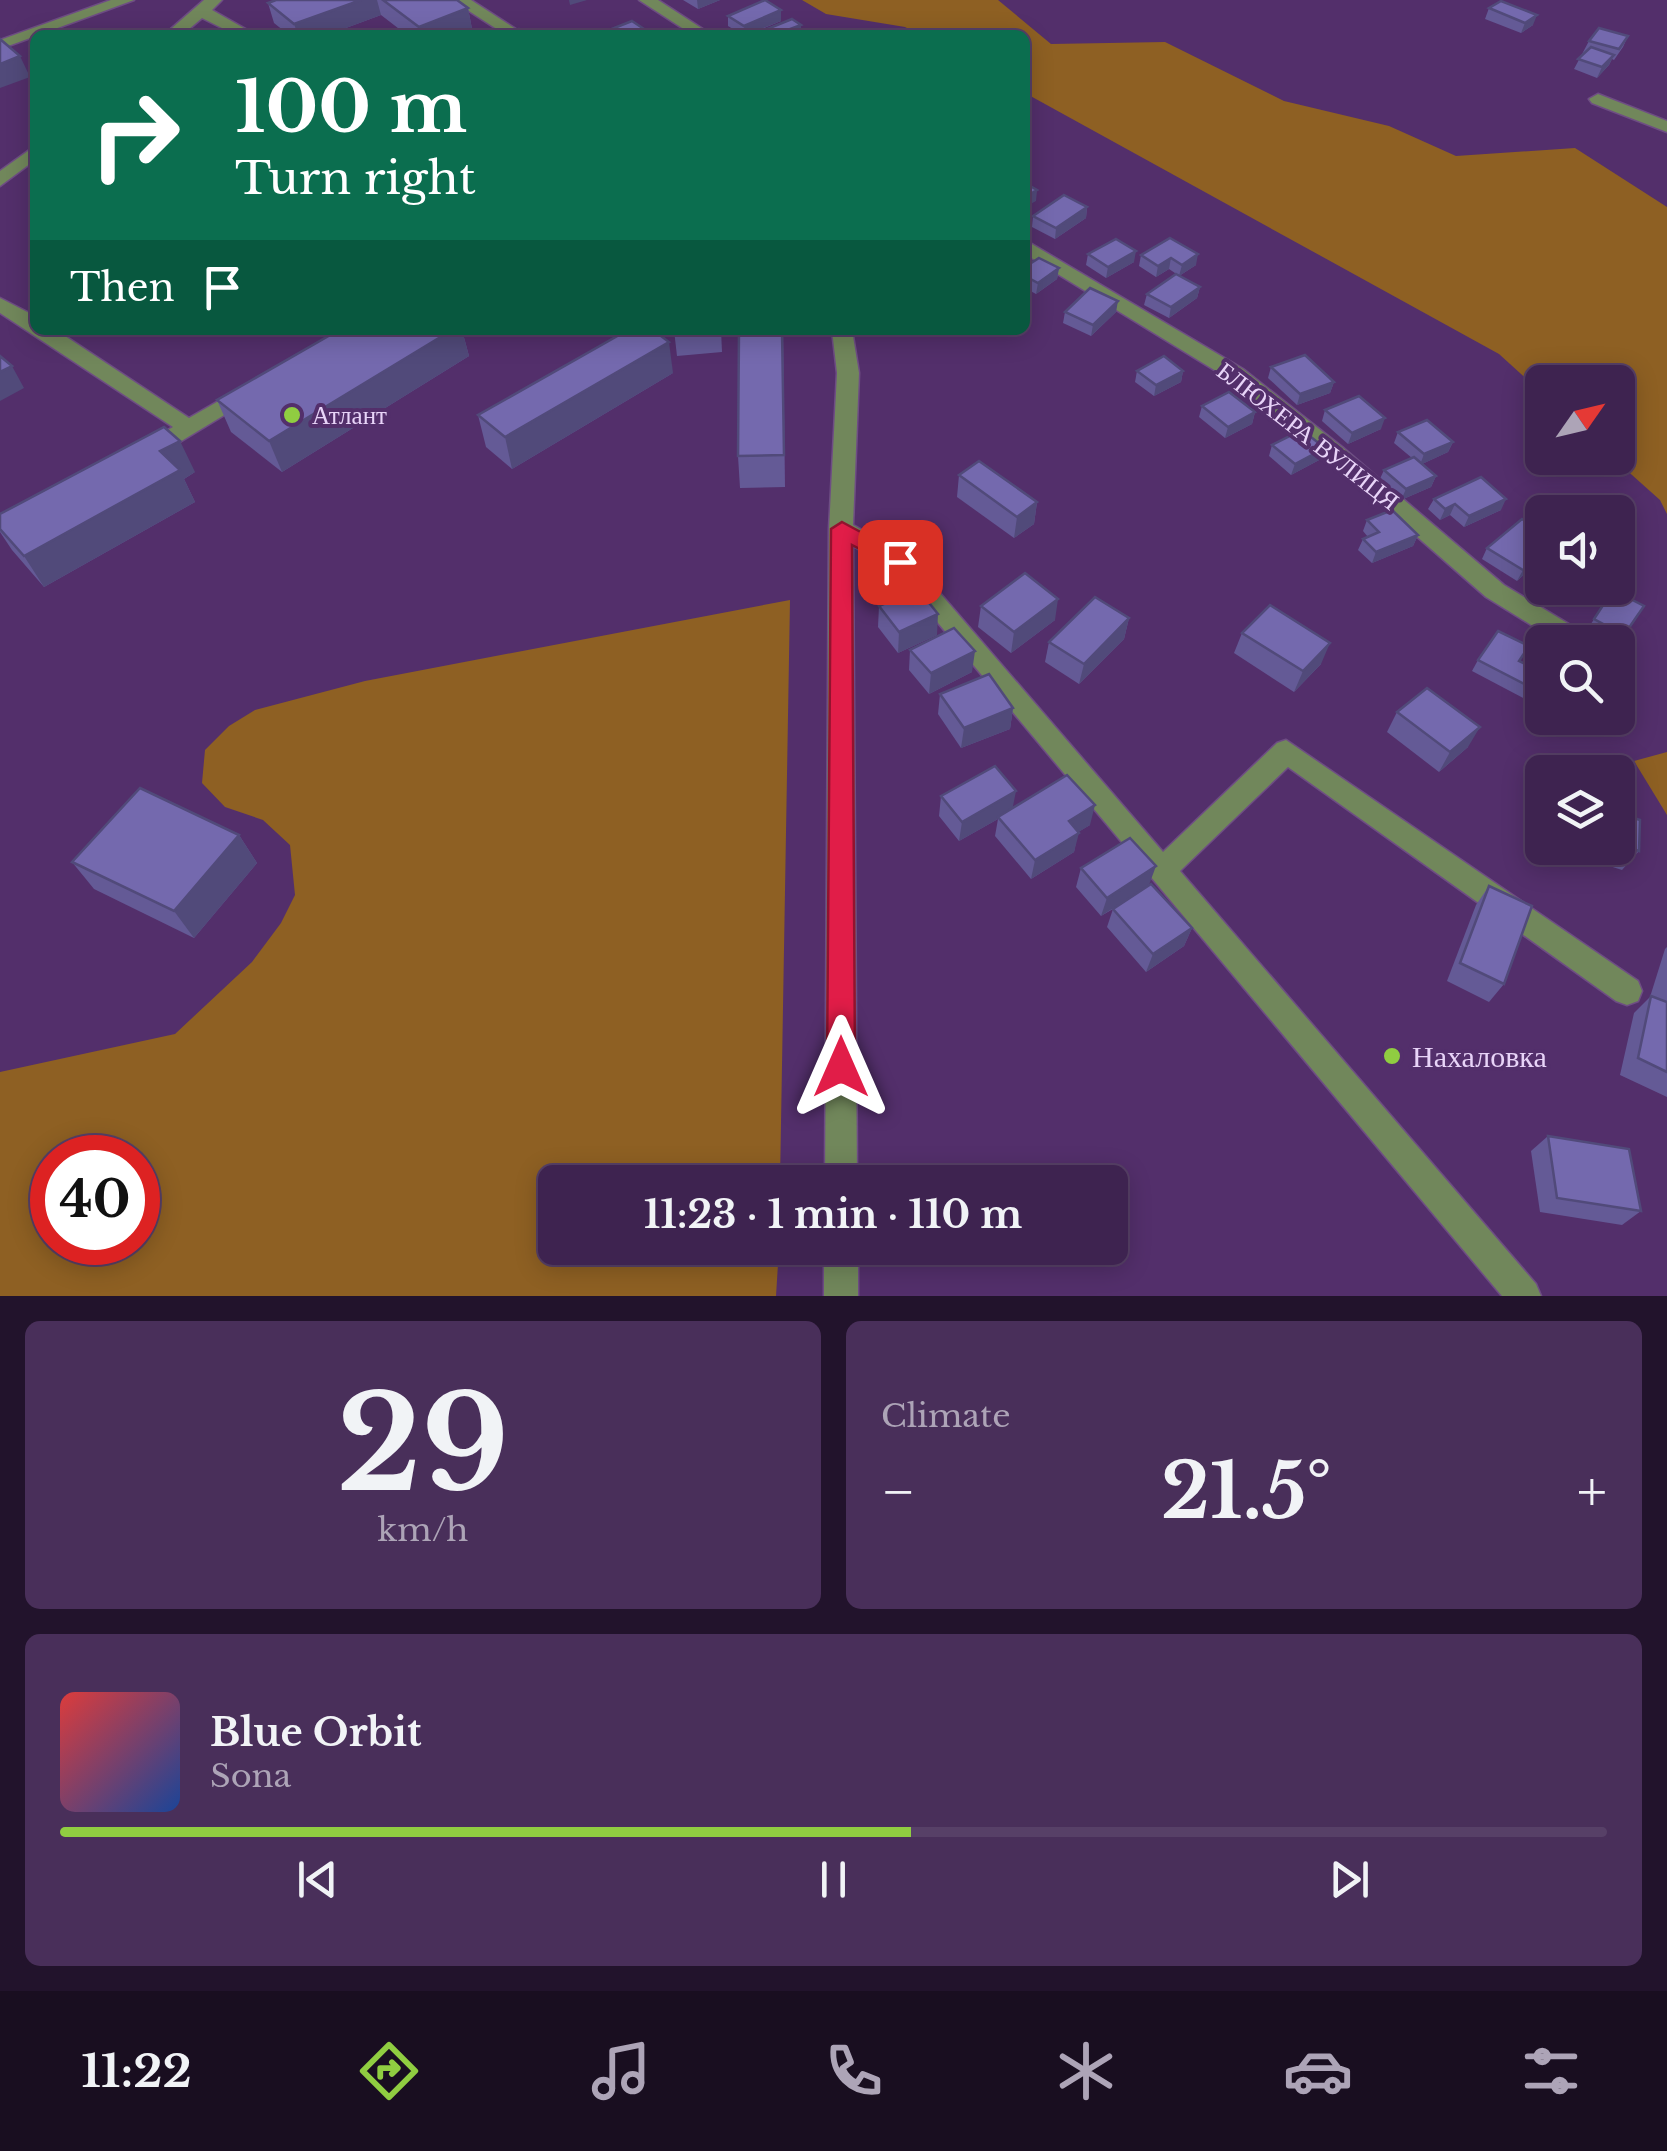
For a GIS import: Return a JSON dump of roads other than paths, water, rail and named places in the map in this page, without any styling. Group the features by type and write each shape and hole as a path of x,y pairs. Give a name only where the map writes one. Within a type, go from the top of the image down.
{"street":[{"path":"44,30 126,0"},
{"path":"460,0 509,30"},
{"path":"647,0 696,30"},
{"path":"178,30 207,6 241,30"},
{"path":"3,45 30,35"},
{"path":"1598,99 1667,128"},
{"path":"0,180 30,154"},
{"name":"БЛЮХЕРА ВУЛИЦЯ","path":"1030,249 1236,374 1334,452 1496,592 1550,625"},
{"path":"0,304 30,322"},
{"path":"50,335 189,428"},
{"path":"841,1165 842,529 848,373 843,335"},
{"path":"122,466 274,379"},
{"path":"842,529 900,562 1524,1296"},
{"path":"1163,868 1286,752 1627,991"},
{"path":"841,1265 841,1296"}],"place":[{"name":"Атлант","path":"292,415"},
{"name":"Нахаловка","path":"1392,1056"}]}
